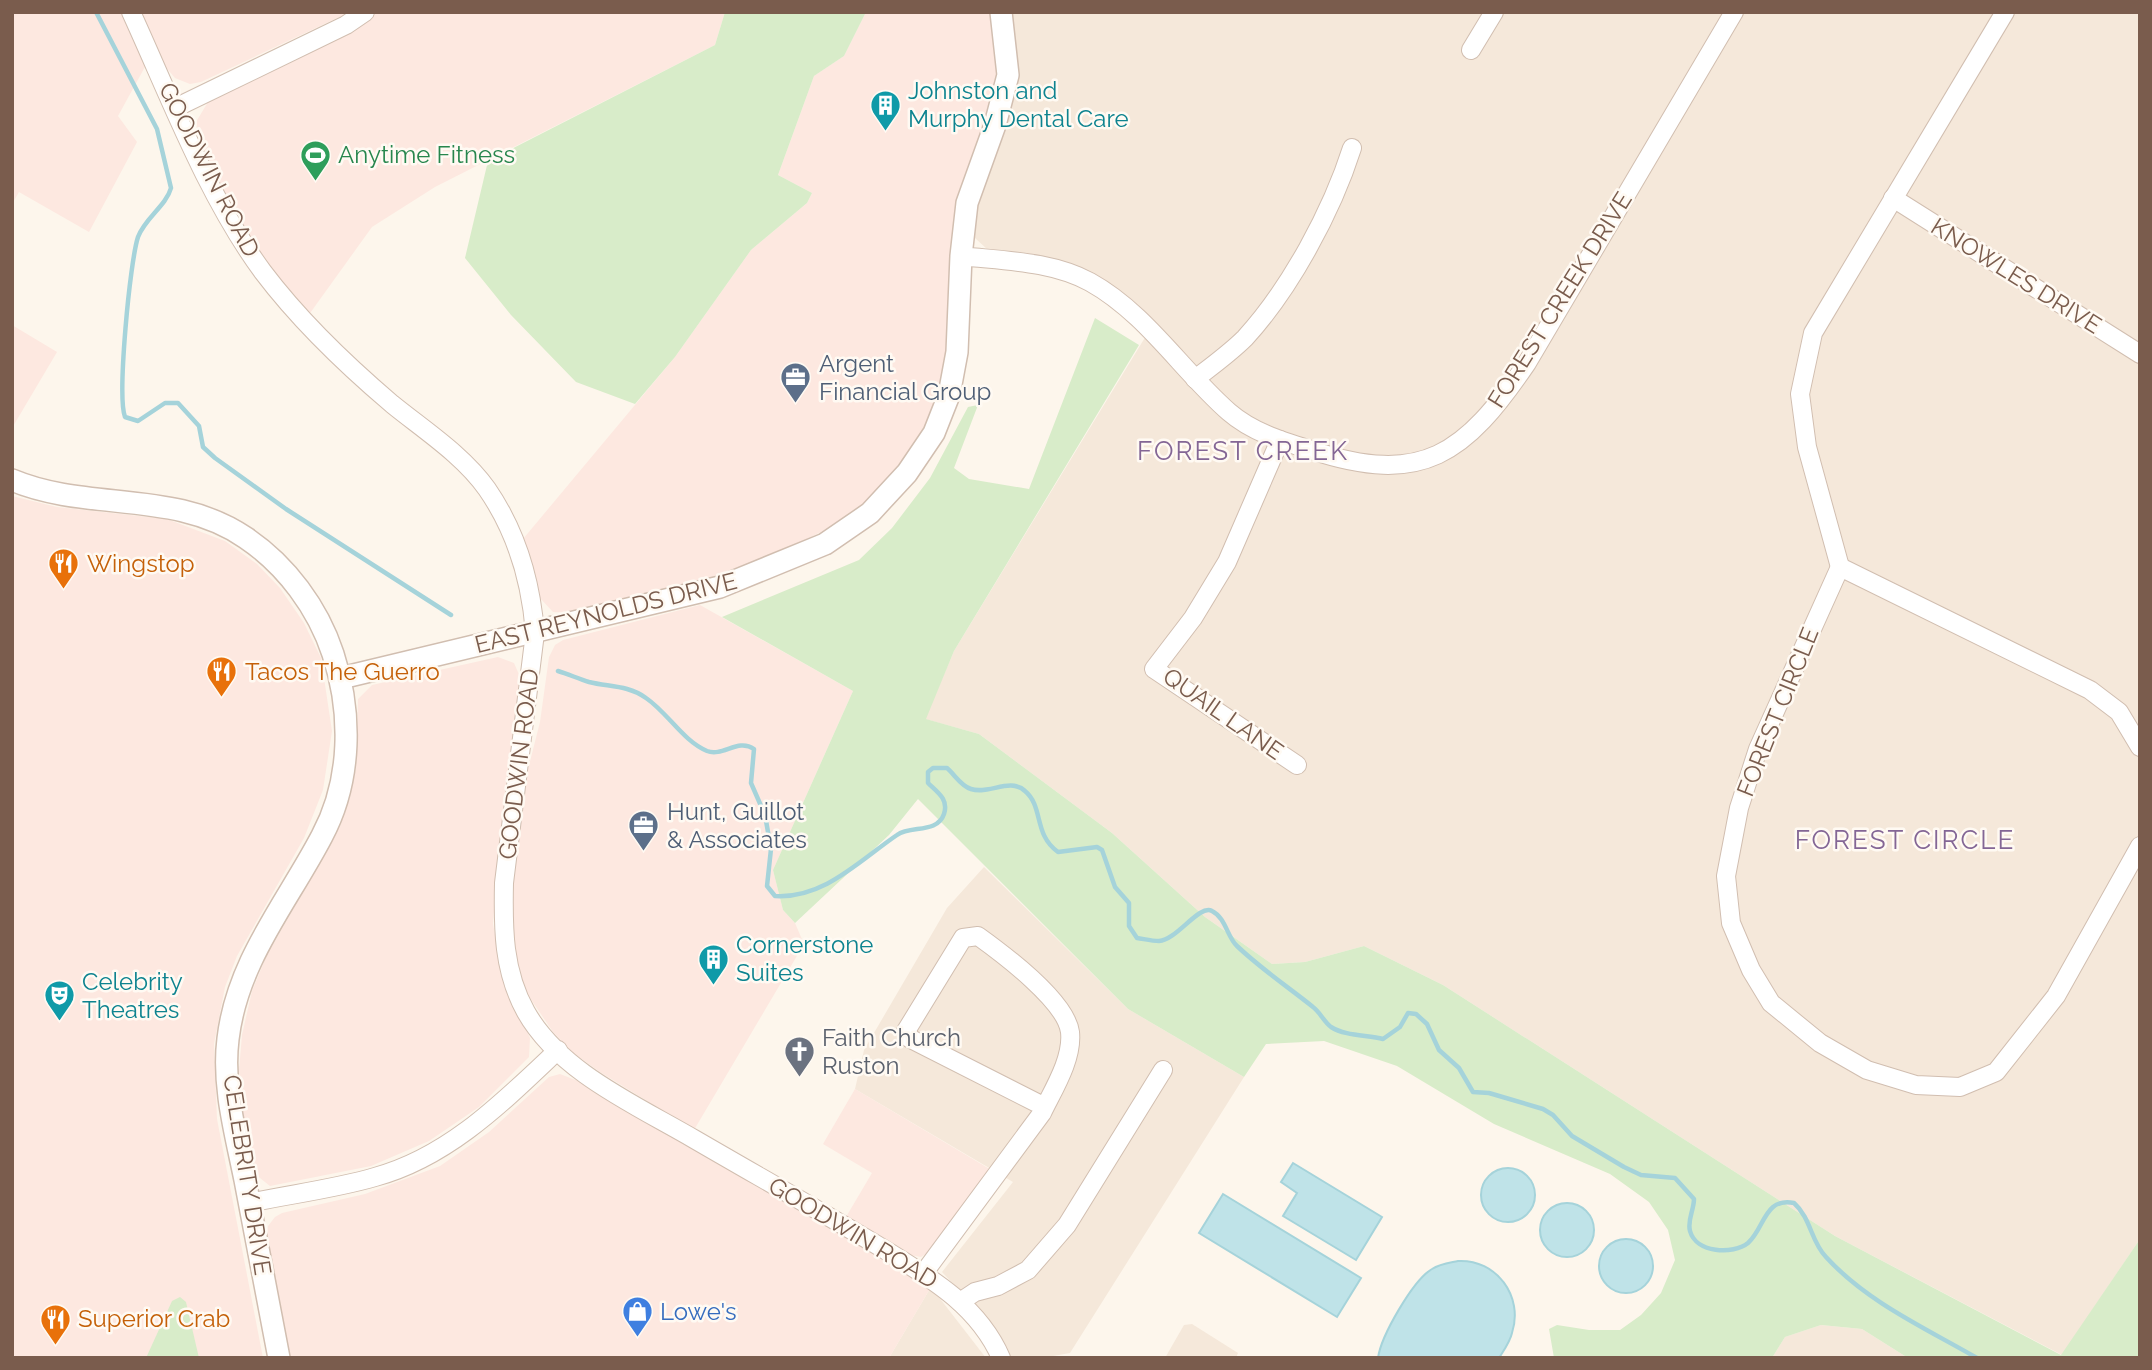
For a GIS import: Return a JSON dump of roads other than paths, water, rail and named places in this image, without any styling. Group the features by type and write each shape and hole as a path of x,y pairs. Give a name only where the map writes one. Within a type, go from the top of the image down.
{"street":[{"name":"GOODWIN ROAD","path":"131,12 225,209 262,271 353,370 454,455 485,487 505,520 520,553 533,610 535,633 504,883 503,917 512,982 527,1014 558,1051 615,1092 923,1274 961,1302 985,1328 1001,1358"},
{"path":"175,108 346,25 365,12"},
{"name":"EAST REYNOLDS DRIVE","path":"341,678 720,587 825,544 870,513 908,473 934,433 949,395 957,352 961,256 967,203 995,125 1008,75 1002,12"},
{"path":"1471,50 1494,12"},
{"name":"FOREST CREEK DRIVE","path":"961,256 1055,268 1090,282 1138,318 1233,415 1280,440 1356,461 1404,465 1442,452 1461,441 1498,405 1527,363 1734,12"},
{"path":"2005,12 1813,333 1800,394 1807,447 1840,567 2090,690 2119,712 2140,747"},
{"path":"1195,379 1244,339 1277,295 1328,205 1352,148"},
{"name":"KNOWLES DRIVE","path":"1893,198 2140,354"},
{"name":"QUAIL LANE","path":"1280,440 1216,581 1194,618 1154,669 1297,765"},
{"name":"CELEBRITY DRIVE","path":"12,480 72,497 177,508 222,524 245,537 283,570 316,615 341,678 345,694 346,747 339,791 323,834 256,946 238,994 228,1041 230,1103 279,1358"},
{"name":"FOREST CIRCLE","path":"1840,567 1758,749 1739,808 1726,876 1731,923 1751,971 1771,1003 1820,1043 1867,1070 1916,1085 1960,1087 1996,1072 2056,996 2140,846"},
{"path":"923,1274 1045,1108 1069,1051 1070,1033 1066,1016 995,948 978,936 963,938 906,1031 909,1038 1045,1108"},
{"path":"249,1203 376,1177 416,1162 457,1139 558,1051"},
{"path":"961,1302 975,1292 999,1286 1028,1270 1067,1225 1163,1070"}],"water":[{"path":"1293,1163 1382,1217 1356,1260 1283,1216 1297,1193 1281,1182"},
{"path":"1513,1168 1523,1172 1531,1180 1535,1195 1531,1210 1523,1218 1503,1222 1493,1218 1485,1210 1481,1190 1485,1180 1493,1172"},
{"path":"1223,1194 1361,1278 1337,1317 1199,1233"},
{"path":"1572,1203 1582,1207 1590,1215 1594,1230 1590,1245 1582,1253 1562,1257 1552,1253 1544,1245 1540,1225 1544,1215 1552,1207"},
{"path":"1631,1239 1641,1243 1649,1251 1653,1266 1649,1281 1641,1289 1621,1293 1611,1289 1603,1281 1599,1261 1603,1251 1611,1243"},
{"path":"1458,1261 1484,1266 1504,1282 1510,1293 1515,1319 1510,1340 1499,1358 1378,1358 1391,1323 1416,1284 1432,1269"}],"waterway":[{"path":"96,12 157,129 171,188 165,201 141,230 135,251 123,357 125,417 138,421 165,403 178,403 199,426 203,447 215,458 286,509 451,615"},
{"path":"558,671 589,682 639,694 654,704 690,741 707,751 719,752 736,746 754,749 751,783 765,815 771,849 767,886 775,896 793,895 825,885 897,835 930,827 941,820 945,804 928,783 928,772 933,768 947,768 971,789 1019,787 1031,797 1045,837 1058,852 1097,847 1102,850 1115,887 1129,903 1129,926 1137,938 1156,941 1166,939 1194,917 1207,910 1212,911 1220,918 1237,946 1315,1009 1331,1027 1349,1034 1383,1039 1400,1027 1408,1013 1416,1014 1427,1024 1439,1050 1459,1068 1473,1092 1489,1093 1543,1109 1553,1115 1572,1136 1624,1167 1641,1175 1675,1178 1694,1199 1689,1227 1699,1244 1716,1250 1741,1247 1754,1237 1771,1209 1784,1202 1794,1203 1804,1216 1821,1251 1842,1273 1897,1313 1977,1358"}],"place":[{"name":"Johnston and Murphy Dental Care","path":"885,132"},
{"name":"Anytime Fitness","path":"315,182"},
{"name":"Argent Financial Group","path":"796,405"},
{"name":"Wingstop","path":"64,591"},
{"name":"Tacos The Guerro","path":"222,699"},
{"name":"Hunt, Guillot & Associates","path":"644,853"},
{"name":"Cornerstone Suites","path":"713,986"},
{"name":"Celebrity Theatres","path":"59,1023"},
{"name":"Faith Church Ruston","path":"799,1079"},
{"name":"Lowe's","path":"637,1339"},
{"name":"Superior Crab","path":"55,1346"}],"district":[{"name":"FOREST CREEK","path":"1243,451"},
{"name":"FOREST CIRCLE","path":"1905,840"}]}
